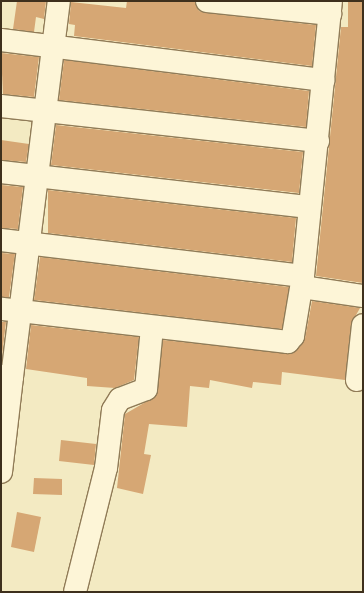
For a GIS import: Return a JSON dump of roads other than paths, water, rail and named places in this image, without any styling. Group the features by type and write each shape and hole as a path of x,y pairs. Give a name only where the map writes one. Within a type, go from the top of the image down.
{"street":[{"path":"1,472 11,310 30,243 59,1"},
{"path":"11,310 152,328 288,342 293,336 303,282 309,207 318,141 331,7 207,1"},
{"path":"1,40 54,48 324,80"},
{"path":"1,106 318,141"},
{"path":"1,172 309,207"},
{"path":"1,240 303,282 363,296"},
{"path":"357,380 363,325"},
{"path":"74,592 99,505 113,410 120,399 146,389 152,328"}]}
